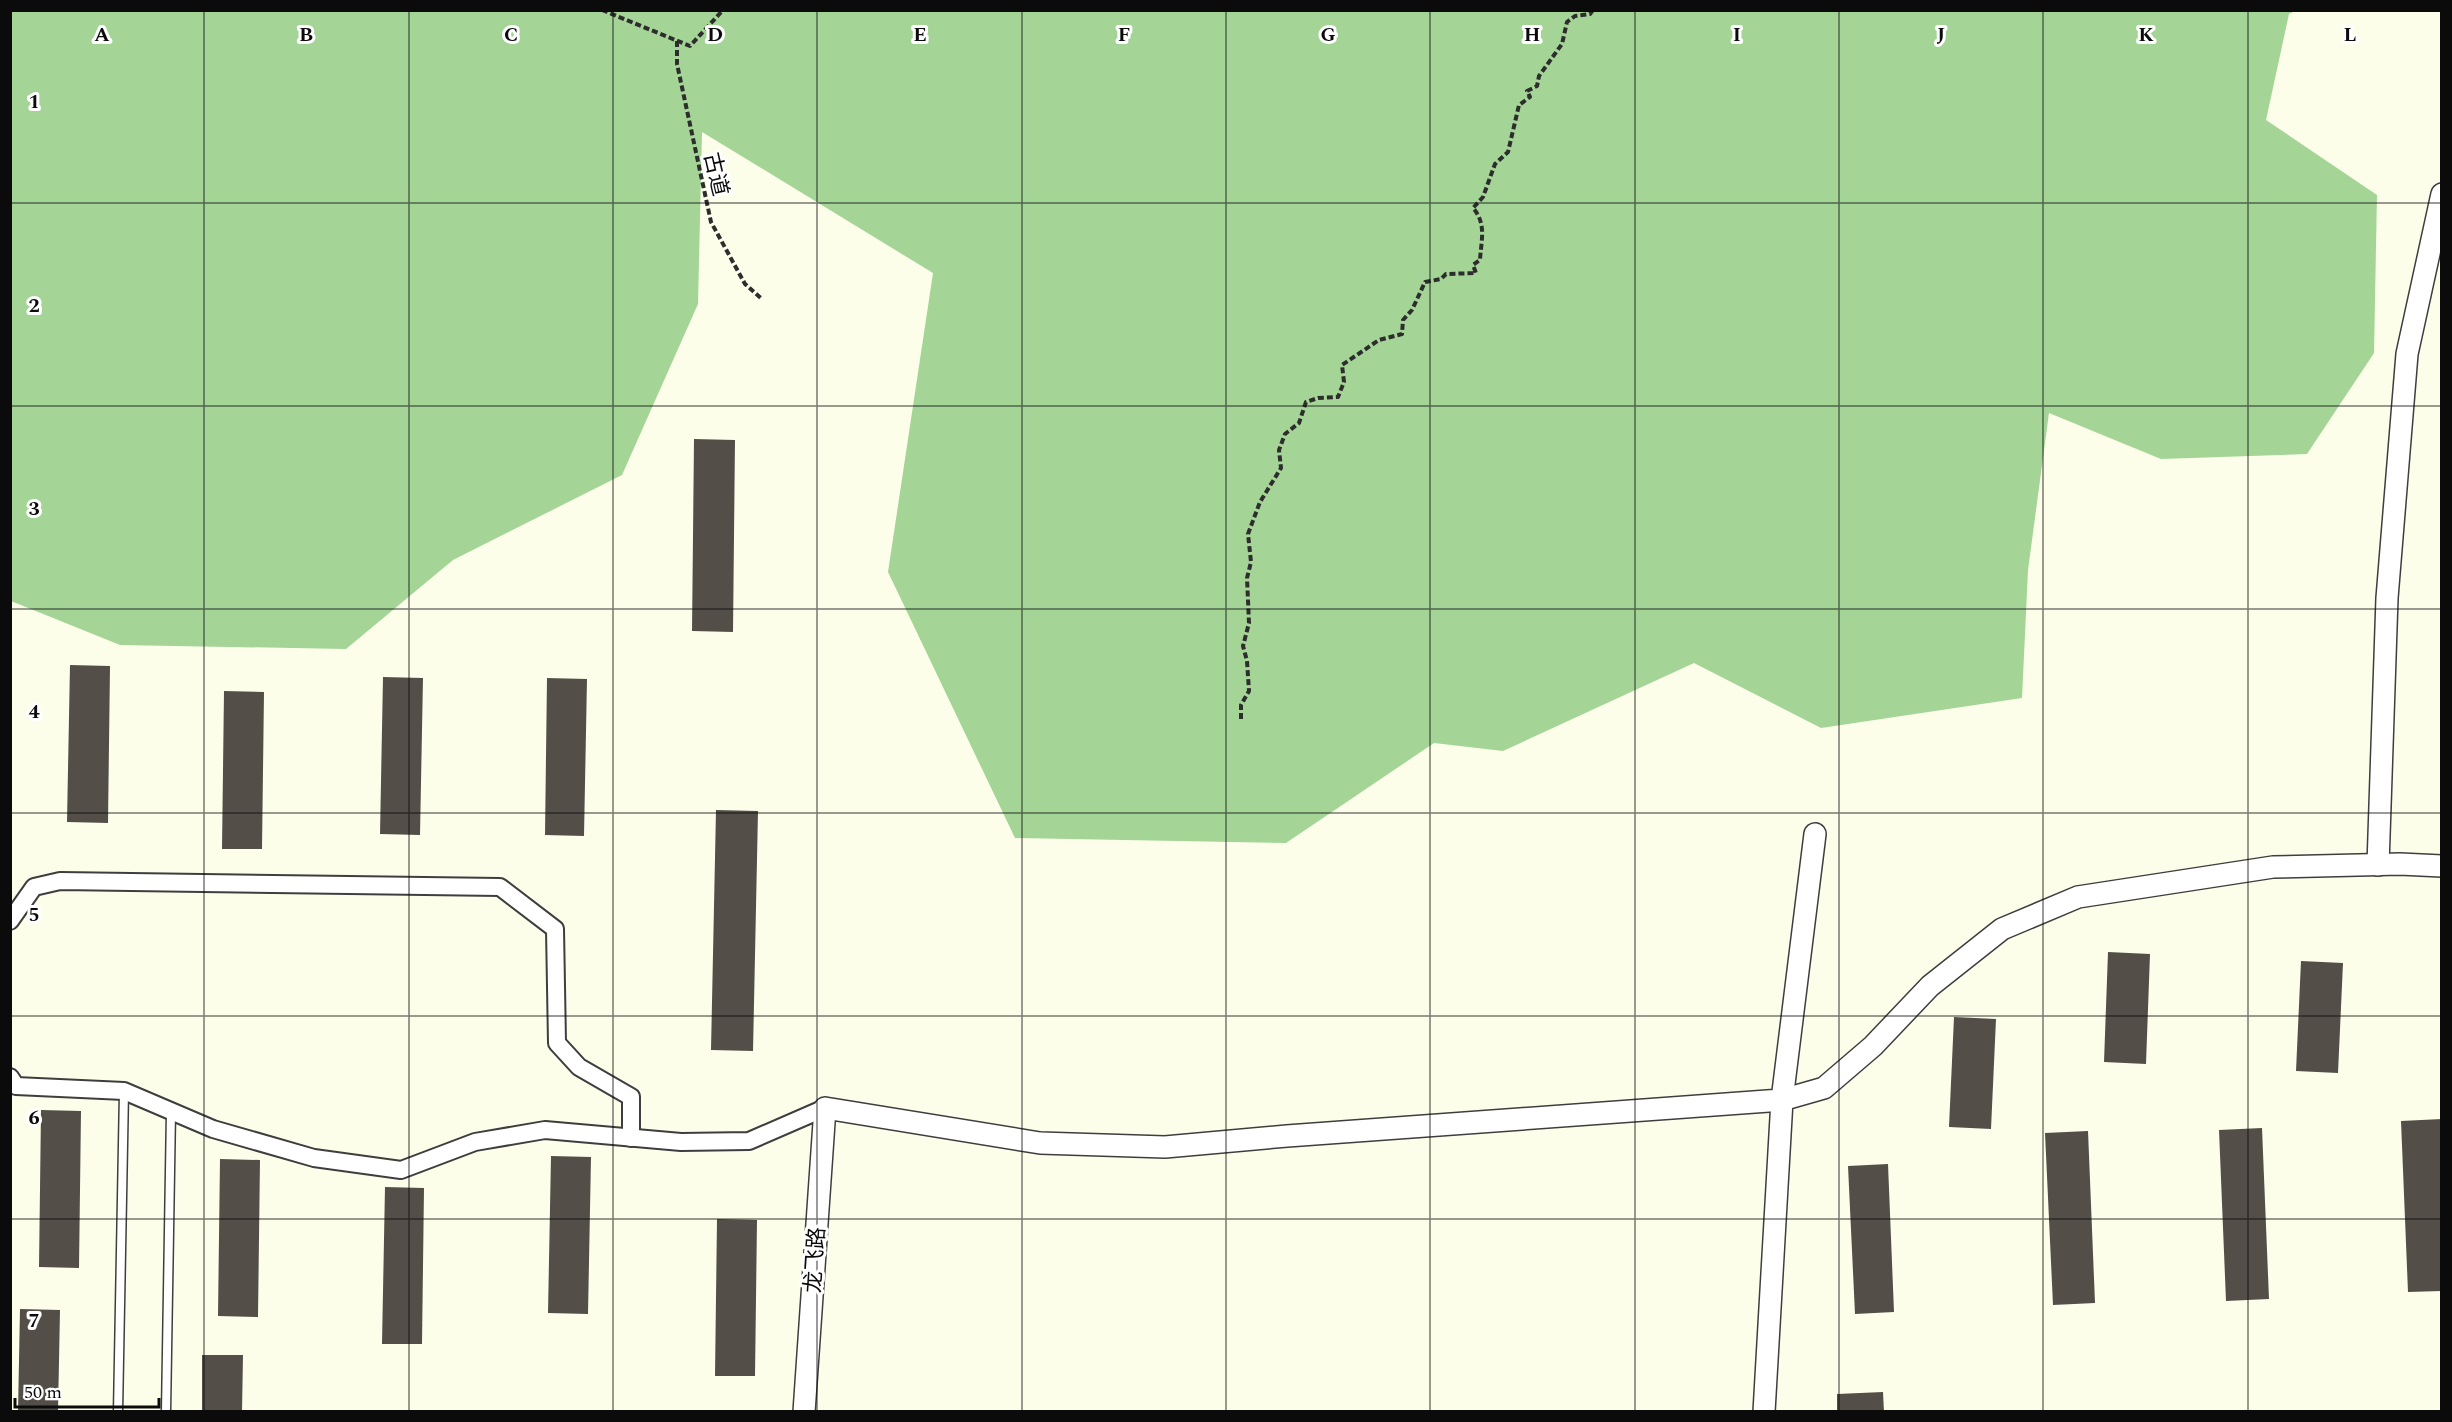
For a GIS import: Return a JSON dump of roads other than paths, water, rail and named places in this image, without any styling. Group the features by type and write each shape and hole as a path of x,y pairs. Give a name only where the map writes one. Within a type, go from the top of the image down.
{"street":[{"path":"2378,865 2386,597 2407,354 2442,194"},
{"path":"1764,1412 1782,1100 1815,834"},
{"path":"10,1077 16,1086 124,1090 213,1129 314,1158 401,1170 475,1142 545,1130 681,1142 749,1141 825,1108 1040,1143 1166,1147 1782,1100 1824,1088 1874,1046 1930,986 2002,929 2078,897 2273,867 2442,866"},
{"path":"10,921 34,887 60,881 500,887 555,929 557,1043 579,1067 631,1097 632,1138"},
{"name":"龙飞路","path":"804,1412 825,1108"}],"lane":[{"path":"118,1412 124,1090"},
{"path":"166,1412 171,1111"}]}
